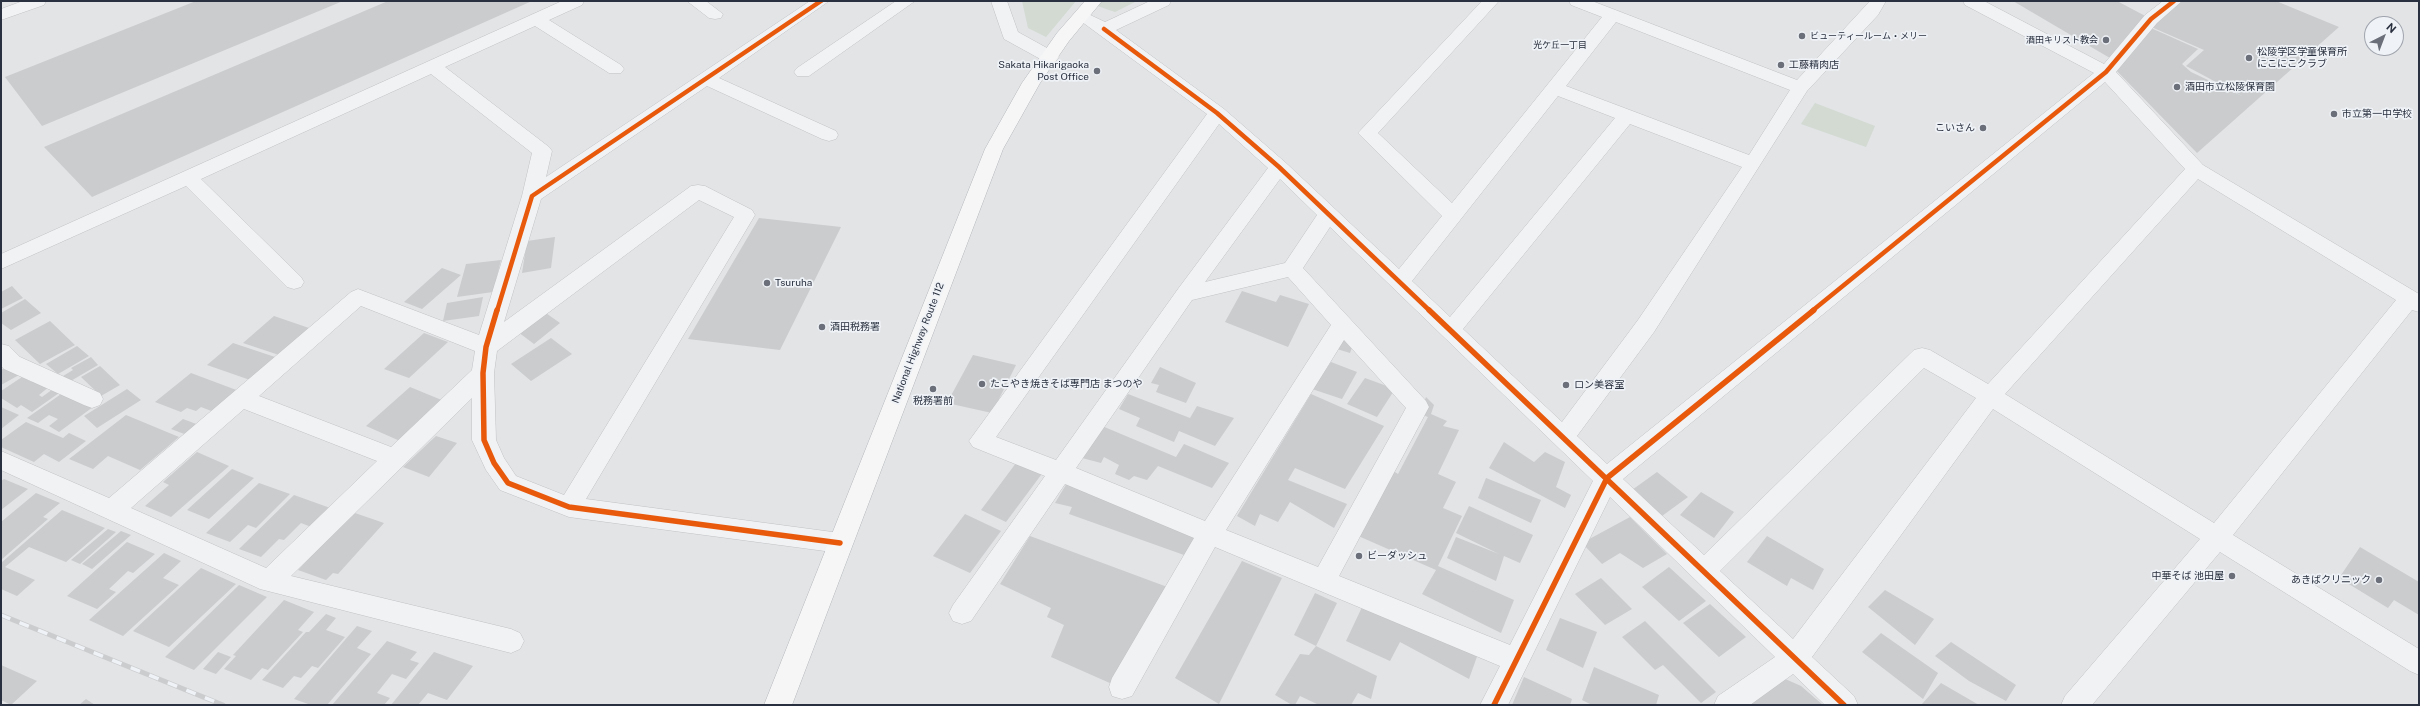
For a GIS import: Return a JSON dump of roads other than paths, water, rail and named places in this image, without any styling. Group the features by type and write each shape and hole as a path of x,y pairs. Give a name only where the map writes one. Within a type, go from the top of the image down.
{"highway":[{"name":"National Highway Route 112","path":"778,705 994,149 1031,83 1063,36 1088,9"}],"street":[{"path":"1,15 38,1"},
{"path":"1,262 189,178 576,1"},
{"path":"695,1 715,14"},
{"path":"532,196 820,1"},
{"path":"803,72 907,1"},
{"path":"999,1 1010,35 1050,56"},
{"path":"1104,29 1163,1"},
{"path":"1454,216 1367,133 1491,1"},
{"path":"1577,1 1612,16 1800,88"},
{"path":"1563,437 1646,326 1753,164 1800,88 1872,11 1878,1"},
{"path":"1971,1 2106,72 2196,169 2414,301 2075,705"},
{"path":"1494,705 1607,478 2106,72 2151,19 2173,1"},
{"path":"1088,9 1104,29 1217,113 1279,167 1327,215 1607,478 1844,705"},
{"path":"1399,283 1454,216 1612,16"},
{"path":"536,19 615,69"},
{"path":"432,66 542,151 532,196 486,347 483,373 484,440 494,463 508,483 569,506 840,543"},
{"path":"706,78 829,135"},
{"path":"1554,88 1753,164"},
{"path":"1217,113 981,441 1060,472 1516,660"},
{"path":"1450,331 1627,116"},
{"path":"962,613 1185,294 1279,167"},
{"path":"1728,705 1795,658 1990,396 2196,169"},
{"path":"189,178 294,282"},
{"path":"486,347 698,191 745,215 569,506"},
{"path":"1185,294 1292,268 1327,215"},
{"path":"1292,268 1418,407 1323,581"},
{"path":"112,510 358,297 486,347"},
{"path":"1122,687 1210,534 1344,324"},
{"path":"1,352 12,363 92,399"},
{"path":"1704,571 1922,356 1990,396 2419,663"},
{"path":"269,581 393,458 483,373"},
{"path":"242,399 393,458"},
{"path":"1,460 269,581 511,641"}],"railway":[{"path":"1,615 223,705"}],"place":[{"name":"ビューティールーム・メリー","path":"1802,36"},
{"name":"酒田キリスト教会","path":"2106,40"},
{"name":"松陵学区学童保育所 にこにこクラブ","path":"2249,58"},
{"name":"工藤精肉店","path":"1781,65"},
{"name":"Sakata Hikarigaoka Post Office","path":"1097,71"},
{"name":"酒田市立松陵保育園","path":"2177,87"},
{"name":"市立第一中学校","path":"2334,114"},
{"name":"こいさん","path":"1983,128"},
{"name":"Tsuruha","path":"767,283"},
{"name":"酒田税務署","path":"822,327"},
{"name":"たこやき焼きそば専門店 まつのや","path":"982,384"},
{"name":"ロン美容室","path":"1566,385"},
{"name":"税務署前","path":"933,389"},
{"name":"ビーダッシュ","path":"1359,556"},
{"name":"中華そば 池田屋","path":"2232,576"},
{"name":"あきばクリニック","path":"2379,580"}],"district":[{"name":"光ケ丘一丁目","path":"1560,45"}]}
